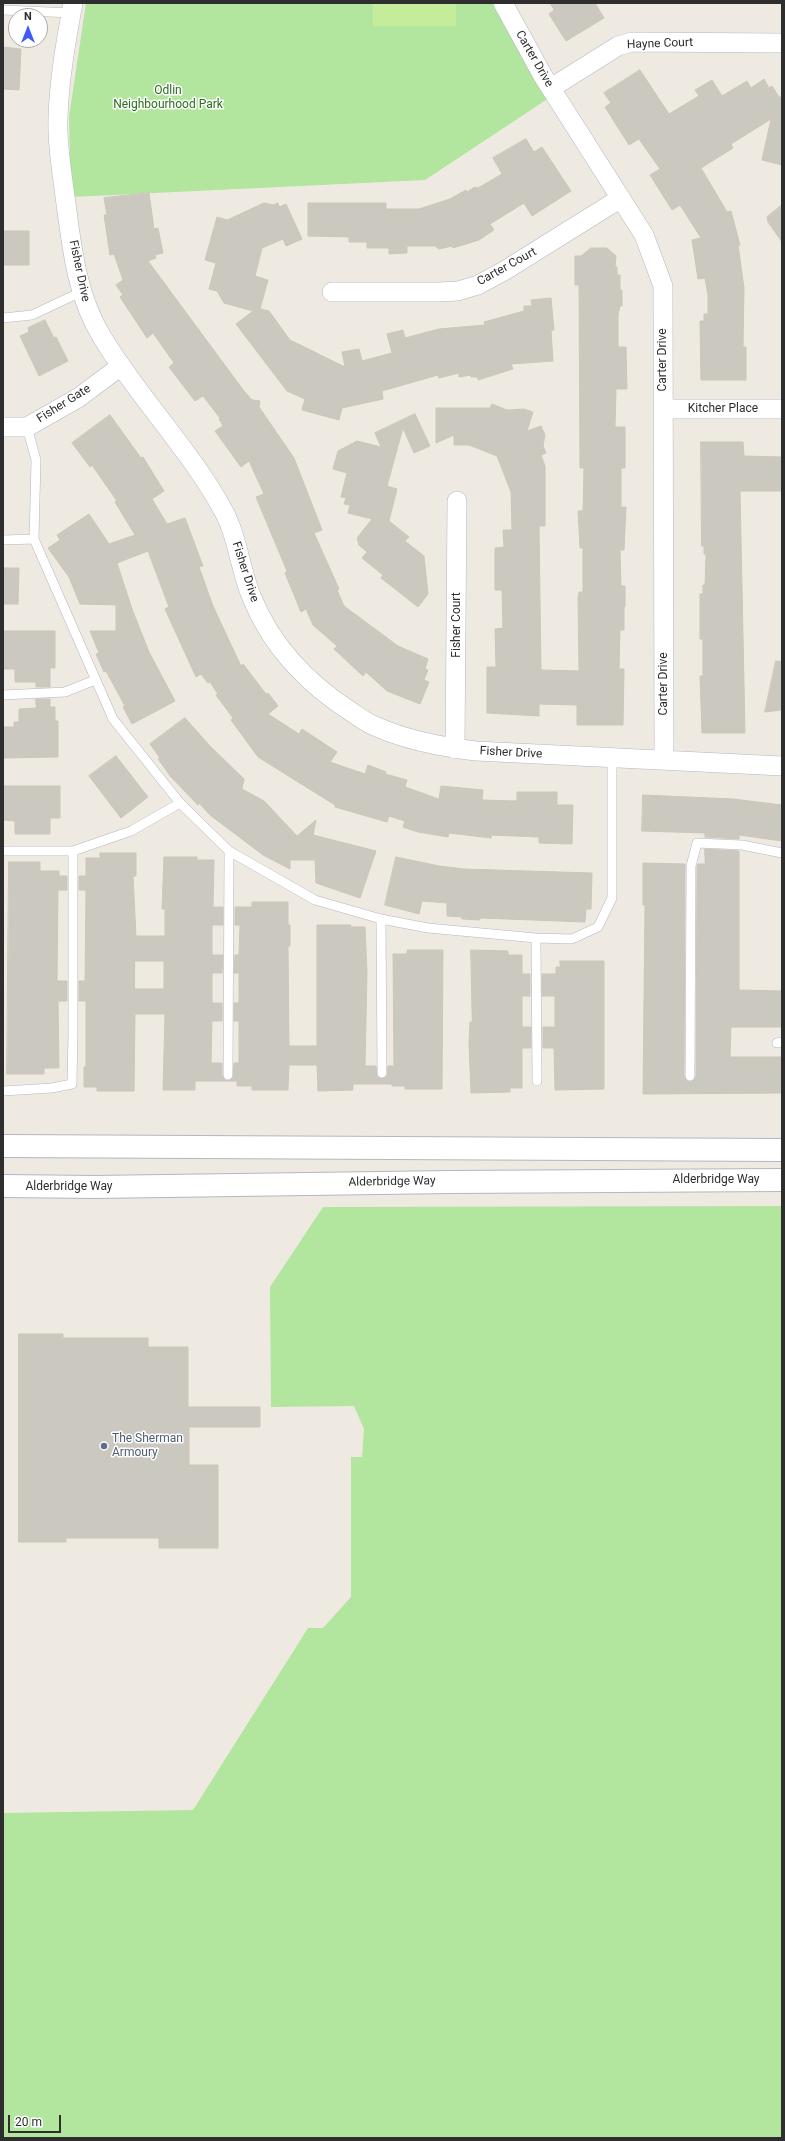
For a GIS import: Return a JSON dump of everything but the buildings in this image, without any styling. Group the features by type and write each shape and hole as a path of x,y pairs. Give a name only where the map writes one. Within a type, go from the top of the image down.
{"main road":[{"path":"3,1146 782,1150"},
{"path":"615,1180 703,1165 782,1165"},
{"name":"Alderbridge Way","path":"3,1186 94,1187 615,1180 782,1180"}],"street":[{"name":"Carter Drive","path":"502,3 551,88 644,235 663,286 664,760"},
{"name":"Fisher Drive","path":"72,8 61,81 58,143 72,242 81,292 91,318 121,366 215,496 232,529 252,598 266,625 281,648 303,675 335,702 374,726 426,744 455,749 782,766"},
{"name":"Hayne Court","path":"551,88 618,46 632,42 782,43"},
{"name":"Carter Court","path":"332,292 439,292 458,291 478,285 504,271 621,198"},
{"name":"Fisher Gate","path":"3,427 27,427 78,398 121,366"},
{"name":"Kitcher Place","path":"664,409 782,409"},
{"name":"Fisher Court","path":"455,749 457,501"}],"lane":[{"path":"3,10 72,8"},
{"path":"3,318 32,315 81,292"},
{"path":"27,427 36,460 34,539 113,719 180,803 229,851 315,900 381,919 428,928 536,938 572,938 598,927 612,898 612,758"},
{"path":"3,540 34,539"},
{"path":"3,695 66,692 95,680"},
{"path":"3,851 73,851 131,831 180,803"},
{"path":"690,1076 692,913 691,866 697,843 742,845 782,853"},
{"path":"3,1091 52,1088 72,1084 74,1032 73,851"},
{"path":"228,1075 229,851"},
{"path":"381,919 382,1073"},
{"path":"536,938 537,1081"}],"green space":[{"name":"Odlin Neighbourhood Park","path":"86,3 497,3 549,98 425,180 71,197 69,117"},
{"path":"373,3 456,3 456,26 373,26"},
{"path":"782,1206 782,2138 3,2138 3,1813 193,1810 308,1628 323,1628 351,1597 351,1457 362,1457 364,1429 354,1406 271,1407 270,1287 323,1207"}],"place":[{"name":"The Sherman Armoury","path":"104,1446"}]}
